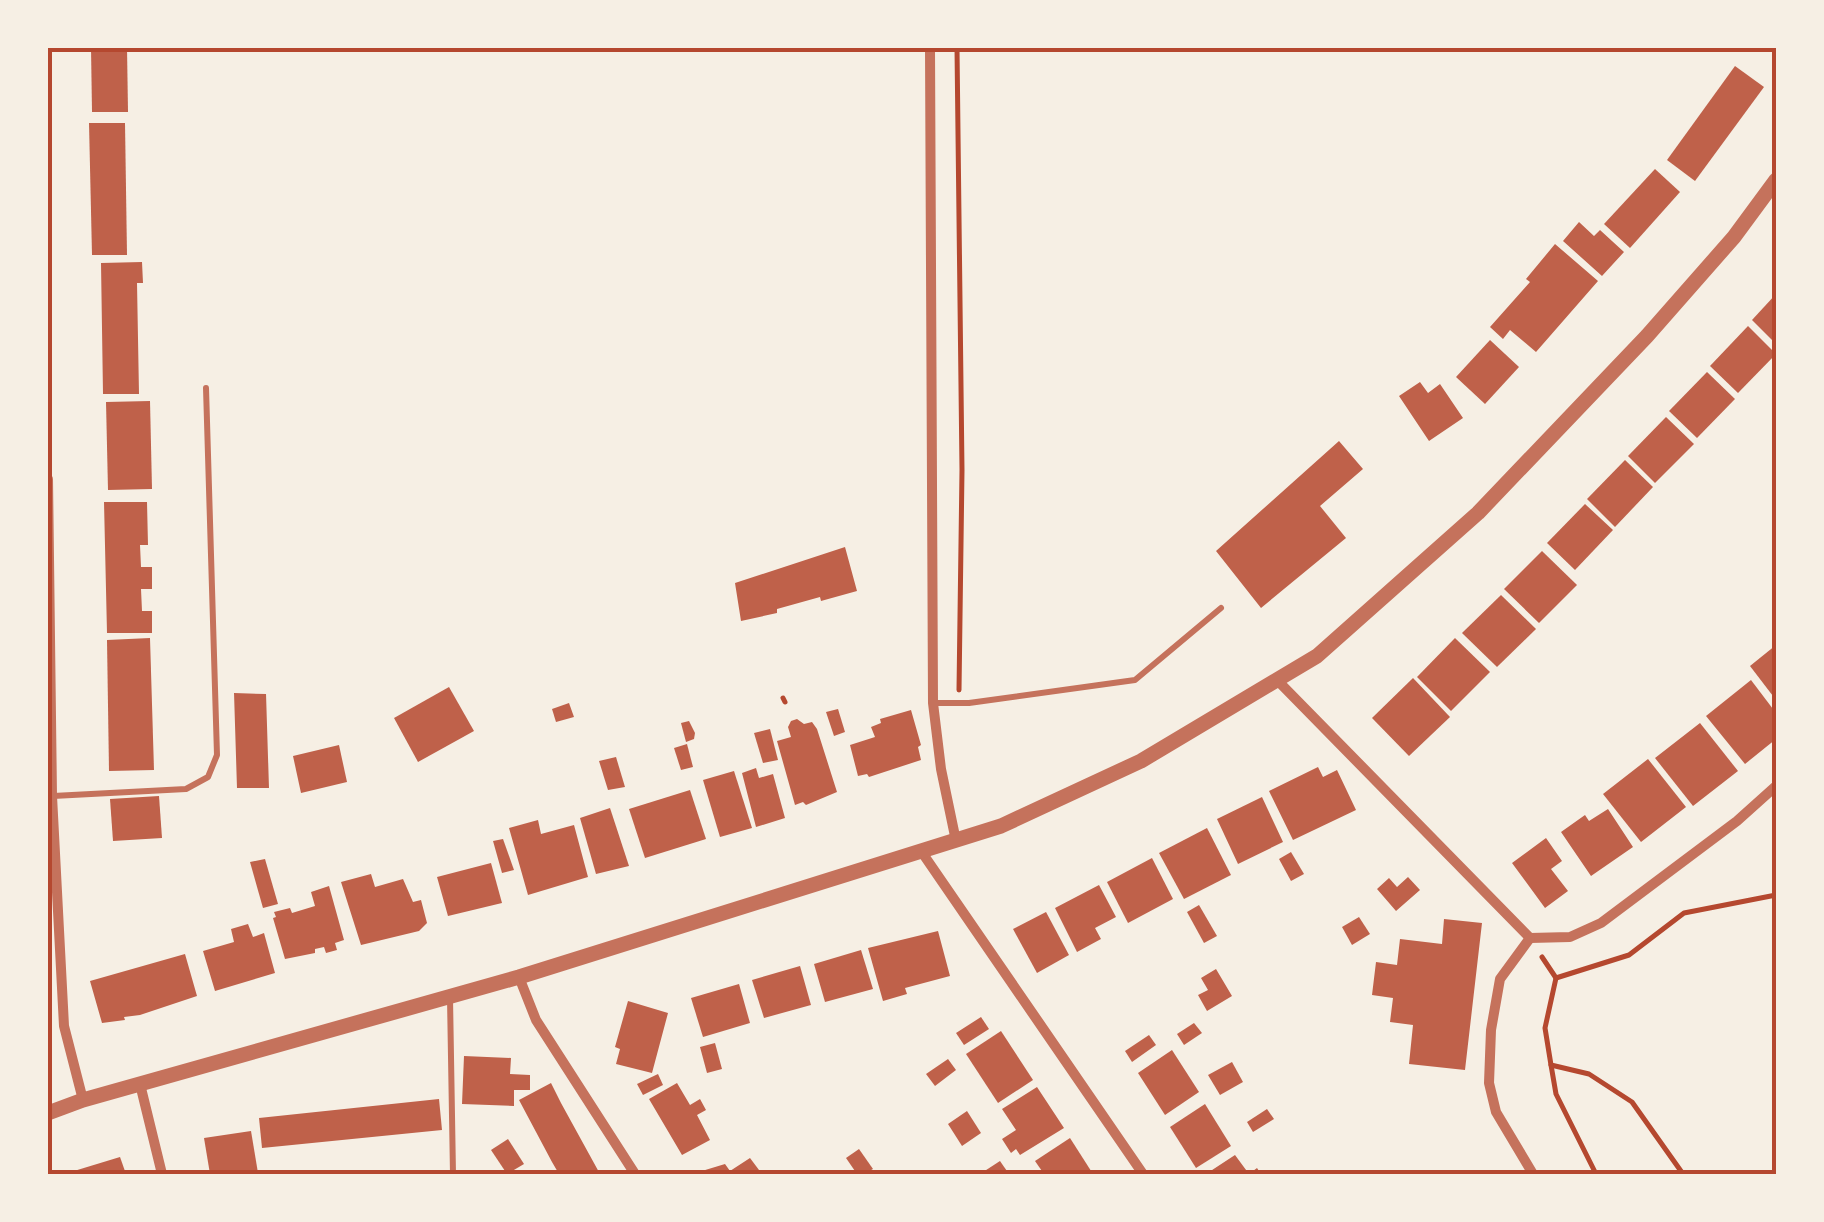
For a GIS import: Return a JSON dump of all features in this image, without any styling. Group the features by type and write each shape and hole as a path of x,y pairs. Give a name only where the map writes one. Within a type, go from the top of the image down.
{"street":[{"path":"930,48 934,703 941,768 956,841"},
{"path":"48,1113 82,1100 519,977 956,841 1001,826 1110,777 1317,656 1478,513 1647,336 1734,237 1776,180"},
{"path":"48,479 53,940 64,1026 82,1100"},
{"path":"1277,680 1530,938 1570,937 1602,923 1738,821 1776,786"},
{"path":"921,852 1143,1174"},
{"path":"1530,938 1500,978 1491,1030 1489,1083 1496,1112 1534,1174"},
{"path":"519,977 536,1020 636,1174"},
{"path":"140,1084 162,1174"}],"lane":[{"path":"52,796 186,788 208,777 216,755 206,388"},
{"path":"934,703 1135,680 1221,608"},
{"path":"450,997 453,1174"}],"path":[{"path":"957,48 962,470 959,703"},
{"path":"1556,978 1628,956 1684,913 1776,895"},
{"path":"1530,938 1556,978 1545,1028 1556,1094 1596,1174"},
{"path":"1551,1065 1589,1074 1632,1102 1683,1174"}],"building":[{"path":"91,48 127,48 128,112 92,112"},
{"path":"1735,66 1764,87 1695,181 1667,160"},
{"path":"89,123 125,123 127,255 92,255"},
{"path":"1655,169 1680,192 1630,248 1604,224"},
{"path":"1579,222 1594,236 1600,230 1624,252 1602,276 1563,241"},
{"path":"1555,244 1598,281 1536,352 1510,330 1503,339 1490,327 1530,282 1526,279"},
{"path":"142,262 143,283 137,283 139,394 103,394 101,263"},
{"path":"1776,294 1776,344 1752,320"},
{"path":"1748,326 1776,354 1738,393 1710,366"},
{"path":"1490,340 1519,367 1485,404 1456,377"},
{"path":"1707,372 1735,399 1697,438 1669,411"},
{"path":"1420,382 1428,393 1440,384 1463,418 1429,441 1399,396"},
{"path":"150,401 152,489 108,490 106,402"},
{"path":"1666,417 1694,444 1655,483 1628,456"},
{"path":"1339,441 1363,469 1320,506 1346,538 1261,608 1216,551"},
{"path":"1625,460 1653,487 1615,527 1587,499"},
{"path":"104,502 147,502 148,545 140,545 141,567 152,567 152,589 141,589 142,611 152,611 152,633 107,633"},
{"path":"1585,504 1613,530 1575,570 1547,543"},
{"path":"845,547 857,591 821,601 820,597 741,621 735,583"},
{"path":"1542,551 1577,585 1539,623 1504,589"},
{"path":"1501,595 1536,629 1497,667 1462,633"},
{"path":"150,638 154,770 109,771 107,640"},
{"path":"1455,638 1490,672 1451,711 1417,677"},
{"path":"1776,645 1776,700 1750,666"},
{"path":"1413,678 1450,717 1409,756 1372,718"},
{"path":"1751,680 1776,713 1776,739 1745,764 1706,716"},
{"path":"449,687 474,731 418,762 394,718"},
{"path":"234,693 266,694 269,788 237,788"},
{"path":"569,703 574,717 556,722 552,709"},
{"path":"838,709 845,732 834,736 826,712"},
{"path":"911,710 921,760 869,777 858,776 850,745 875,737 871,727 881,723 880,719"},
{"path":"797,719 804,724 812,722 817,729 837,792 806,805 795,805 777,741 791,737 788,727"},
{"path":"689,721 695,733 694,739 686,742 681,723"},
{"path":"1700,723 1738,771 1693,806 1655,758"},
{"path":"770,729 778,760 763,763 754,733"},
{"path":"687,744 693,767 681,770 674,748"},
{"path":"339,745 347,782 301,793 293,756"},
{"path":"616,757 625,787 608,790 599,761"},
{"path":"1648,759 1686,807 1641,842 1603,794"},
{"path":"1318,767 1323,777 1337,770 1356,810 1293,840 1269,791"},
{"path":"756,768 759,778 773,774 785,818 756,827 742,773"},
{"path":"734,771 752,828 720,837 703,780"},
{"path":"690,790 706,839 645,858 629,809"},
{"path":"159,796 162,838 113,841 110,799"},
{"path":"1262,797 1283,842 1238,864 1217,819"},
{"path":"610,808 629,866 596,874 580,818"},
{"path":"1608,809 1633,847 1591,876 1561,832 1585,815 1589,821"},
{"path":"538,820 541,834 574,825 588,877 528,895 509,828"},
{"path":"1207,828 1231,875 1184,899 1159,853"},
{"path":"1546,838 1562,861 1551,869 1568,891 1545,908 1512,863"},
{"path":"503,839 514,870 502,873 493,841"},
{"path":"1291,852 1304,874 1291,881 1279,859"},
{"path":"1152,858 1173,899 1128,923 1107,882"},
{"path":"265,859 278,904 263,908 250,862"},
{"path":"491,863 502,903 448,916 437,877"},
{"path":"371,874 375,887 403,879 413,902 421,900 427,923 419,931 361,945 341,882"},
{"path":"1408,877 1420,890 1396,911 1377,889 1389,878 1397,887"},
{"path":"1099,885 1116,917 1095,928 1101,939 1077,952 1055,908"},
{"path":"329,886 344,940 335,943 337,950 326,953 324,947 315,949 315,953 285,959 274,912 290,908 292,913 315,906 311,892"},
{"path":"1199,905 1217,936 1204,943 1187,912"},
{"path":"1046,912 1069,955 1037,973 1013,929"},
{"path":"1359,917 1370,934 1352,945 1342,927"},
{"path":"1444,919 1482,923 1465,1070 1409,1064 1413,1025 1390,1022 1393,998 1372,995 1376,962 1397,965 1400,939 1442,944"},
{"path":"248,924 253,937 264,933 275,973 215,991 203,951 234,942 231,929"},
{"path":"938,931 950,976 905,988 907,994 883,1001 868,948"},
{"path":"861,950 873,989 825,1002 814,964"},
{"path":"185,954 197,996 124,1017 125,1020 102,1023 90,981"},
{"path":"800,966 811,1005 764,1018 752,980"},
{"path":"1216,969 1232,996 1207,1011 1198,995 1208,990 1201,978"},
{"path":"739,984 750,1023 703,1037 691,998"},
{"path":"628,1001 668,1013 652,1073 616,1064 620,1049 615,1047"},
{"path":"981,1017 989,1029 964,1045 956,1033"},
{"path":"1194,1023 1202,1033 1184,1045 1177,1034"},
{"path":"1001,1031 1033,1080 998,1103 966,1054"},
{"path":"1149,1035 1156,1045 1132,1062 1125,1051"},
{"path":"715,1043 722,1069 707,1073 700,1047"},
{"path":"1172,1050 1199,1092 1165,1115 1138,1073"},
{"path":"464,1056 511,1058 510,1074 530,1075 530,1090 514,1090 514,1106 462,1104"},
{"path":"948,1059 956,1070 935,1086 926,1074"},
{"path":"1232,1062 1243,1082 1220,1095 1208,1075"},
{"path":"658,1074 663,1085 643,1095 637,1084"},
{"path":"551,1083 600,1174 559,1174 552,1162 519,1100"},
{"path":"677,1083 690,1105 700,1099 706,1110 697,1115 710,1140 682,1155 649,1099"},
{"path":"1037,1087 1064,1128 1020,1155 1016,1149 1011,1153 1002,1139 1016,1130 1002,1109"},
{"path":"439,1099 442,1130 262,1148 259,1118"},
{"path":"1205,1104 1231,1146 1196,1168 1170,1127"},
{"path":"1267,1109 1274,1119 1253,1132 1247,1122"},
{"path":"967,1111 981,1133 962,1146 948,1124"},
{"path":"251,1131 258,1173 210,1174 204,1138"},
{"path":"1070,1138 1093,1174 1044,1174 1035,1161"},
{"path":"508,1139 524,1164 507,1174 491,1150"},
{"path":"859,1149 873,1169 864,1174 857,1174 846,1158"},
{"path":"1235,1155 1249,1174 1206,1174"},
{"path":"120,1157 126,1174 75,1174 74,1171"},
{"path":"750,1158 762,1174 692,1174 725,1164 730,1171"},
{"path":"1000,1161 1009,1174 980,1174"}]}
